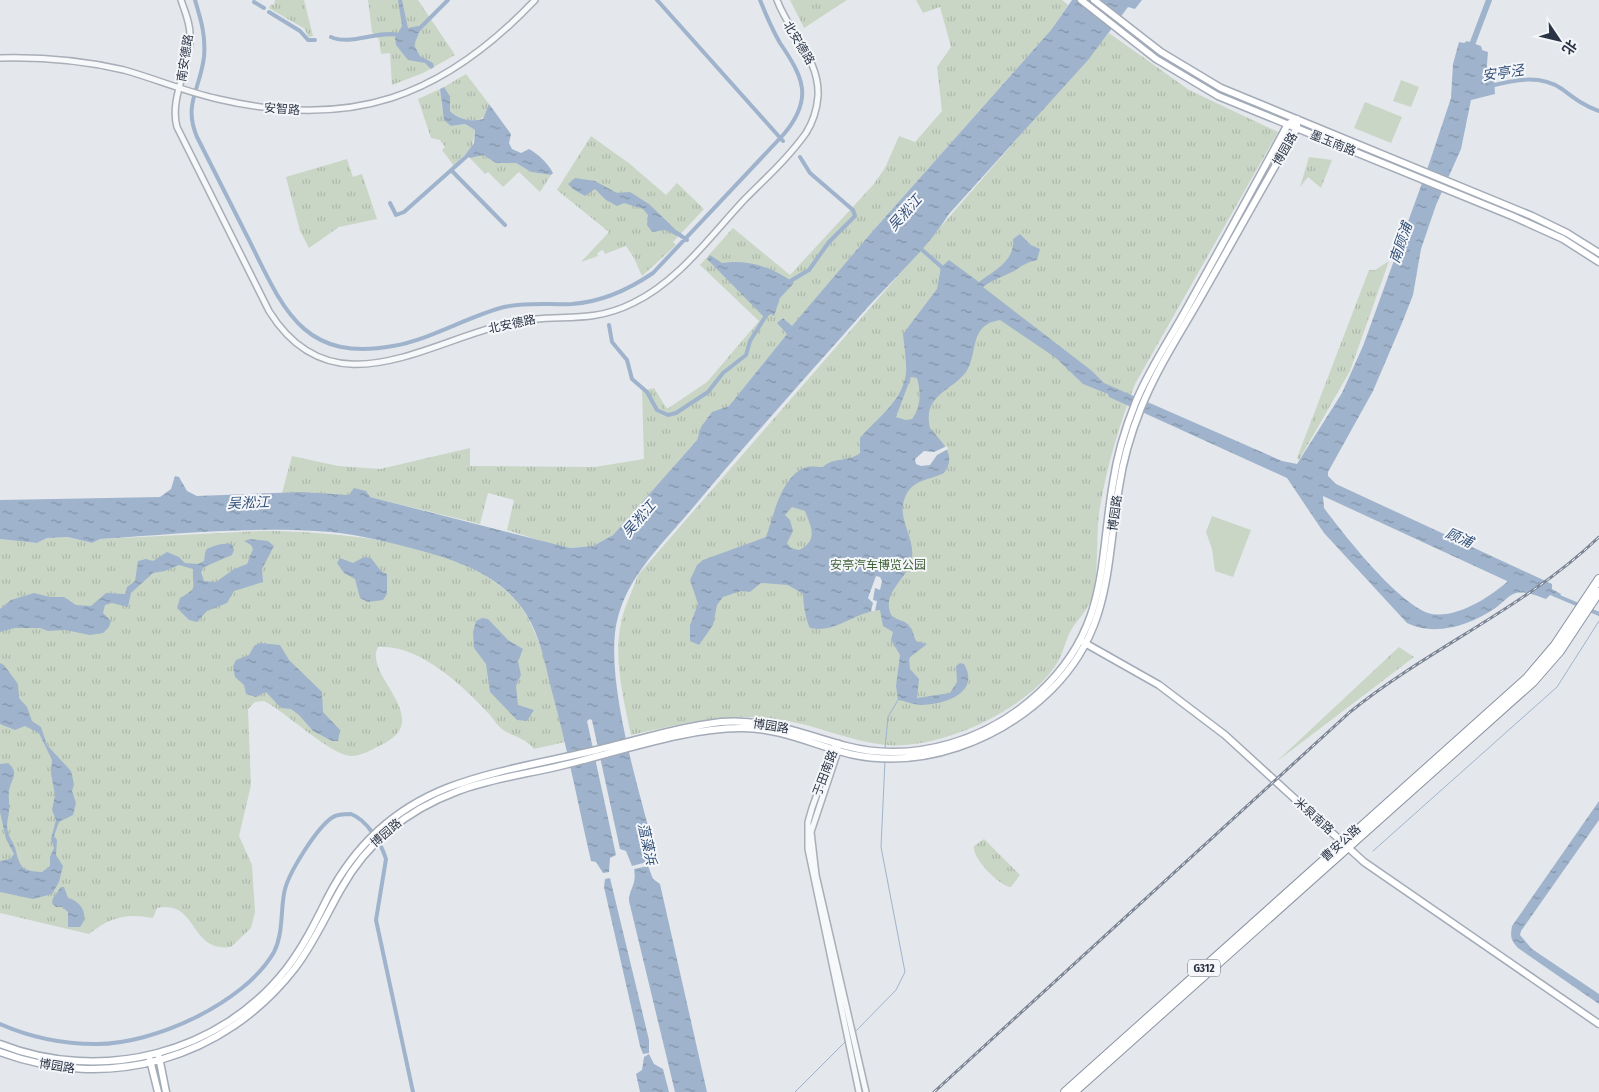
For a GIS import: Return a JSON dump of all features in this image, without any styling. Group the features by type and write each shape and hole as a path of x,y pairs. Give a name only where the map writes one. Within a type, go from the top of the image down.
{"highway":[{"name":"曹安公路","path":"1065,1092 1527,678 1594,596 1599,579"},
{"name":"曹安公路","path":"1074,1092 1533,682 1560,651 1579,616"}],"main road":[{"name":"墨玉南路","path":"1081,0 1156,59 1218,96 1563,239 1599,262"},
{"name":"墨玉南路","path":"1094,0 1161,52 1221,88 1547,222 1599,253"},
{"name":"博园路","path":"0,1052 42,1064 88,1070 111,1070 150,1060 158,1054 178,1048 212,1031 240,1014 266,992 298,952 343,871 369,843 410,806 444,789 536,764 657,739 713,730 743,728 788,734 876,758 956,742 1007,719 1053,679 1083,642 1099,612 1107,585 1121,475 1142,396 1288,124 1297,118"},
{"name":"博园路","path":"1142,396 1297,128 1297,118"},
{"name":"米泉南路","path":"1083,642 1159,685 1225,735 1364,862 1599,1024"},
{"name":"博园路","path":"381,832 412,813 461,790 537,772 657,739"},
{"name":"博园路","path":"836,748 876,750 896,755"},
{"name":"博园路","path":"0,1044 28,1054 82,1062 159,1061 214,1038 242,1020 267,999 304,956 369,843"},
{"path":"158,1054 166,1092"},
{"path":"150,1060 158,1092"}],"street":[{"name":"南安德路","path":"180,88 190,38 187,18 181,0"},
{"name":"安智路","path":"0,58 98,65 123,70 192,92 257,107 296,111 346,108 389,99 416,89 458,67 500,36 535,0"},
{"name":"北安德路","path":"180,88 175,115 180,134 274,320 295,342 320,356 346,363 383,362 408,357 508,323 532,318 581,318 608,313 639,300 674,275 788,154 807,131 815,114 818,93 814,69 806,53 790,30 777,0"},
{"name":"于田南路","path":"836,748 808,822 808,849 859,1092"},
{"name":"于田南路","path":"820,902 866,1092"}],"green space":[{"path":"275,0 304,0 313,36 308,37 305,29 269,8 271,4 274,5"},
{"path":"368,0 418,0 455,55 423,73 392,85 390,53 381,54 379,39 372,32"},
{"path":"790,0 847,0 804,28"},
{"path":"916,0 1062,0 1068,5 1051,30 871,233 792,327 783,318 778,323 787,334 729,406 705,423 697,440 613,535 593,546 570,548 557,546 507,530 514,500 488,493 480,524 370,497 282,493 292,456 338,466 380,469 470,448 470,466 595,467 644,459 642,391 654,388 667,409 707,382 759,321 700,265 733,228 790,275 873,185 885,168 899,136 915,142 942,111 937,67 951,47 940,7 923,13"},
{"name":"安亭汽车博览公园","path":"1109,33 1189,90 1278,132 1135,384 1114,444 1106,476 1099,518 1096,575 1092,597 1070,632 1057,663 1044,680 1026,696 981,724 956,734 908,745 872,743 790,721 757,717 703,720 631,735 620,673 618,642 624,611 638,575"},
{"path":"466,74 489,104 484,117 471,121 462,119 450,111 450,96 444,87"},
{"path":"1401,80 1419,87 1411,107 1393,101"},
{"path":"440,89 442,108 451,126 465,124 475,130 472,147 454,166 442,150 445,147 440,140 431,138 418,99"},
{"path":"1365,102 1402,117 1391,143 1354,128"},
{"path":"591,136 630,164 666,195 677,183 704,209 673,242 676,245 642,276 626,246 605,254 603,250 597,253 598,256 581,262 609,232 557,190"},
{"path":"475,155 483,155 496,163 516,163 531,172 551,175 540,192 519,172 503,187 488,172 485,174 470,158"},
{"path":"1309,157 1332,160 1321,188 1308,177 1300,187"},
{"path":"347,159 353,177 362,174 377,219 339,227 309,248 300,231 286,177"},
{"path":"1389,261 1350,371 1299,460 1297,458 1369,270 1375,270"},
{"path":"1212,516 1251,530 1233,577 1215,571 1212,549 1206,532"},
{"path":"261,531 367,538 406,546 443,556 477,571 506,590 526,615 540,644 550,677 565,742 534,749 522,739 506,732 500,727 465,690 438,668 408,652 378,647 376,658 380,671 400,710 402,722 397,734 383,744 363,754 351,756 332,749 264,701 255,702 248,709 251,785 239,836 252,865 255,912 251,928 231,947 217,947 207,942 180,911 170,907 157,908 153,918 127,916 112,920 89,934 0,913 0,539 37,543 47,538 68,537 92,543 100,539"},
{"path":"1399,647 1414,657 1276,762"},
{"path":"984,839 1020,875 1011,887 1000,882 987,871 977,857 974,846"}],"water":[{"path":"398,0 402,0 408,28 418,26 421,28 414,45 420,56 433,63 434,67 431,69 425,63 408,60 396,45 395,38 402,26"},
{"path":"1072,0 1142,0 1135,9 1128,7 1088,60 949,214 921,251 867,308 734,459 654,552 633,582 625,598 615,633 616,682 632,765 652,841 646,850 647,862 632,866 626,851 620,849 592,720 590,719 587,721 616,855 610,858 609,872 603,873 596,862 591,861 562,731 535,631 517,601 506,590 494,581 466,566 452,560 388,542 342,533 301,530 215,531 100,539 92,543 68,537 47,538 37,543 0,539 0,500 160,497 171,489 175,476 179,477 187,491 197,496 301,492 349,495 354,488 366,491 370,497 570,548 593,546 613,535 697,440 701,427 712,412 729,406 787,334 777,323 783,318 792,326 871,233 1051,30"},
{"path":"1467,41 1481,46 1482,50 1488,52 1486,77 1494,79 1495,94 1471,100 1461,149 1436,205 1421,249 1413,295 1373,391 1328,472 1328,476 1336,484 1552,584 1552,589 1561,594 1559,598 1550,595 1546,599 1527,593 1516,593 1485,615 1463,624 1441,629 1429,629 1407,623 1324,533 1287,478 1083,384 1056,358 1000,320 983,327 976,340 966,372 934,401 930,408 930,428 943,443 949,454 948,466 944,473 918,483 906,495 903,511 911,542 912,558 910,565 890,597 889,604 892,615 896,619 908,624 916,641 927,644 909,658 910,669 919,679 917,698 950,693 957,682 956,666 960,663 964,664 968,674 968,683 964,690 949,700 940,703 918,705 898,700 896,686 900,655 891,640 893,632 883,626 880,610 862,614 828,628 810,628 805,612 803,594 788,585 761,583 750,592 741,591 723,597 717,605 713,625 699,645 690,641 690,625 698,604 690,580 697,565 703,560 766,537 780,497 791,478 798,471 807,467 823,467 831,462 851,458 860,453 860,438 895,401 904,383 906,358 903,334 937,289 941,267 949,260 979,282 1003,264 1011,253 1013,239 1020,234 1031,245 1040,249 1037,260 1027,263 983,287 1092,371 1104,383 1282,461 1297,464 1342,393 1363,346 1451,98 1453,64 1459,42 1464,43","holes":["911,377 917,378 919,399 917,410 912,419 906,420 896,417","1323,496 1507,582 1481,601 1460,611 1438,615 1428,613 1415,606 1387,582 1345,535 1324,508","792,507 805,511 812,533 809,542 799,550 791,548 787,543 793,531 790,520 785,515"]},
{"path":"444,87 450,96 450,111 466,120 483,119 489,104 511,134 509,143 512,149 521,153 529,149 543,159 553,173 551,175 531,172 516,163 496,163 483,155 470,158 465,155 474,143 475,130 465,124 451,126 444,120 440,89"},
{"path":"575,178 595,181 617,193 630,192 649,204 679,233 677,236 665,230 652,232 647,225 648,215 643,209 624,203 617,206 606,200 595,189 585,196 568,184"},
{"path":"710,255 722,263 750,263 769,269 794,283 780,298 774,316 771,314 765,318 707,259"},
{"path":"250,539 268,541 274,546 262,569 263,582 234,591 227,603 207,611 197,622 189,620 177,608 180,598 190,592 193,587 193,569 179,565 165,571 153,573 131,593 128,607 112,603 105,605 103,613 111,621 109,627 103,633 90,635 65,630 48,631 40,628 15,628 0,632 0,609 11,600 34,593 50,597 64,597 76,605 91,606 106,593 125,594 127,587 135,581 138,561 146,559 153,561 167,552 179,557 185,563 198,564 204,561 207,549 219,545 232,544 234,550 232,555 204,567 201,572 204,581 216,582 234,569 247,564 253,549 251,545 244,541"},
{"path":"364,557 371,558 381,571 387,574 387,594 383,600 368,602 360,598 355,579 344,573 337,563 340,558 353,563"},
{"path":"482,618 488,619 508,640 523,649 518,661 521,675 516,686 518,705 534,710 527,721 517,720 490,692 486,664 474,648 473,632 476,621"},
{"path":"260,643 280,645 289,660 322,692 323,712 340,730 338,741 332,741 313,731 299,715 291,709 281,708 266,692 256,697 246,694 244,685 235,677 233,666 236,660 249,655 254,646"},
{"path":"0,663 4,665 18,684 19,698 27,707 32,721 41,727 47,745 71,771 74,784 72,791 76,803 73,815 59,822 54,836 57,840 56,855 63,866 59,882 52,894 33,899 0,892 0,861 10,859 14,854 6,839 0,812 0,764 8,763 14,770 9,791 7,826 19,862 27,870 42,872 50,866 50,857 54,848 51,839 56,820 52,810 55,795 51,774 52,760 39,733 25,726 15,730 0,724"},
{"path":"1599,801 1599,820 1520,935 1532,949 1599,994 1599,1004 1518,948 1512,940 1511,933 1512,926"},
{"path":"648,866 653,879 660,884 707,1092 675,1092 629,901 634,883 634,869"},
{"path":"610,878 649,1040 649,1053 643,1054 640,1046 604,887 605,879"},
{"path":"61,887 64,887 68,898 77,902 83,909 84,918 80,927 68,927 68,912 62,907 56,907 52,903 53,898"},
{"path":"649,1054 654,1064 663,1069 669,1092 640,1092 636,1074 642,1070 644,1057"}],"pier":[{"path":"947,446 948,449 937,455 930,465 921,466 916,464 915,459 924,451 934,452"},
{"path":"876,576 880,577 882,581 880,590 875,588 873,600 877,601 875,611 871,611 873,603 868,598"}],"waterway":[{"path":"195,0 203,28 204,42 202,69 192,106 193,125 197,137 274,290 287,309 301,326 318,338 338,346 363,349 407,343 476,316 513,305 572,304 594,301 624,290 653,273 784,134 799,109 802,98 799,77 795,66 774,32 760,0"},
{"path":"418,30 448,0"},
{"path":"657,0 783,141"},
{"name":"南顾浦","path":"1470,50 1489,0"},
{"path":"254,2 264,8"},
{"path":"269,12 300,31 308,40 315,40"},
{"path":"331,37 347,40 382,34 399,35"},
{"name":"安亭泾","path":"1490,86 1518,80 1545,81 1554,84 1575,99 1599,111"},
{"path":"390,203 396,215 404,212 467,156"},
{"path":"787,283 809,270 829,242 855,216 853,210 810,173 800,157"},
{"path":"452,171 505,225"},
{"path":"677,233 687,240"},
{"path":"920,248 945,270"},
{"path":"609,325 612,342 627,360 632,379 647,392 657,410 668,415 676,413 708,392 723,373 746,355 750,341 767,314"},
{"name":"顾浦","path":"1555,595 1581,606"},
{"name":"顾浦","path":"1587,609 1599,614"},
{"path":"1373,851 1557,687 1599,621"},
{"path":"885,748 888,717 898,700"},
{"path":"855,1032 896,990 905,972 881,847 885,760"},
{"path":"0,1024 23,1033 59,1041 83,1044 118,1042 169,1029 195,1018 220,1004 242,988 260,971 274,952 281,929 285,889 292,872 312,839 333,817 351,814 363,821 373,833 386,859 376,920 413,1092"},
{"path":"795,1092 847,1040"}],"railway":[{"path":"934,1092 1350,712 1380,689 1509,607 1570,562 1599,537"}],"water label":[{"name":"吴淞江","path":"905,213"},
{"name":"吴淞江","path":"248,503"},
{"name":"吴淞江","path":"639,519"},
{"name":"蕰藻浜","path":"647,844"}]}
